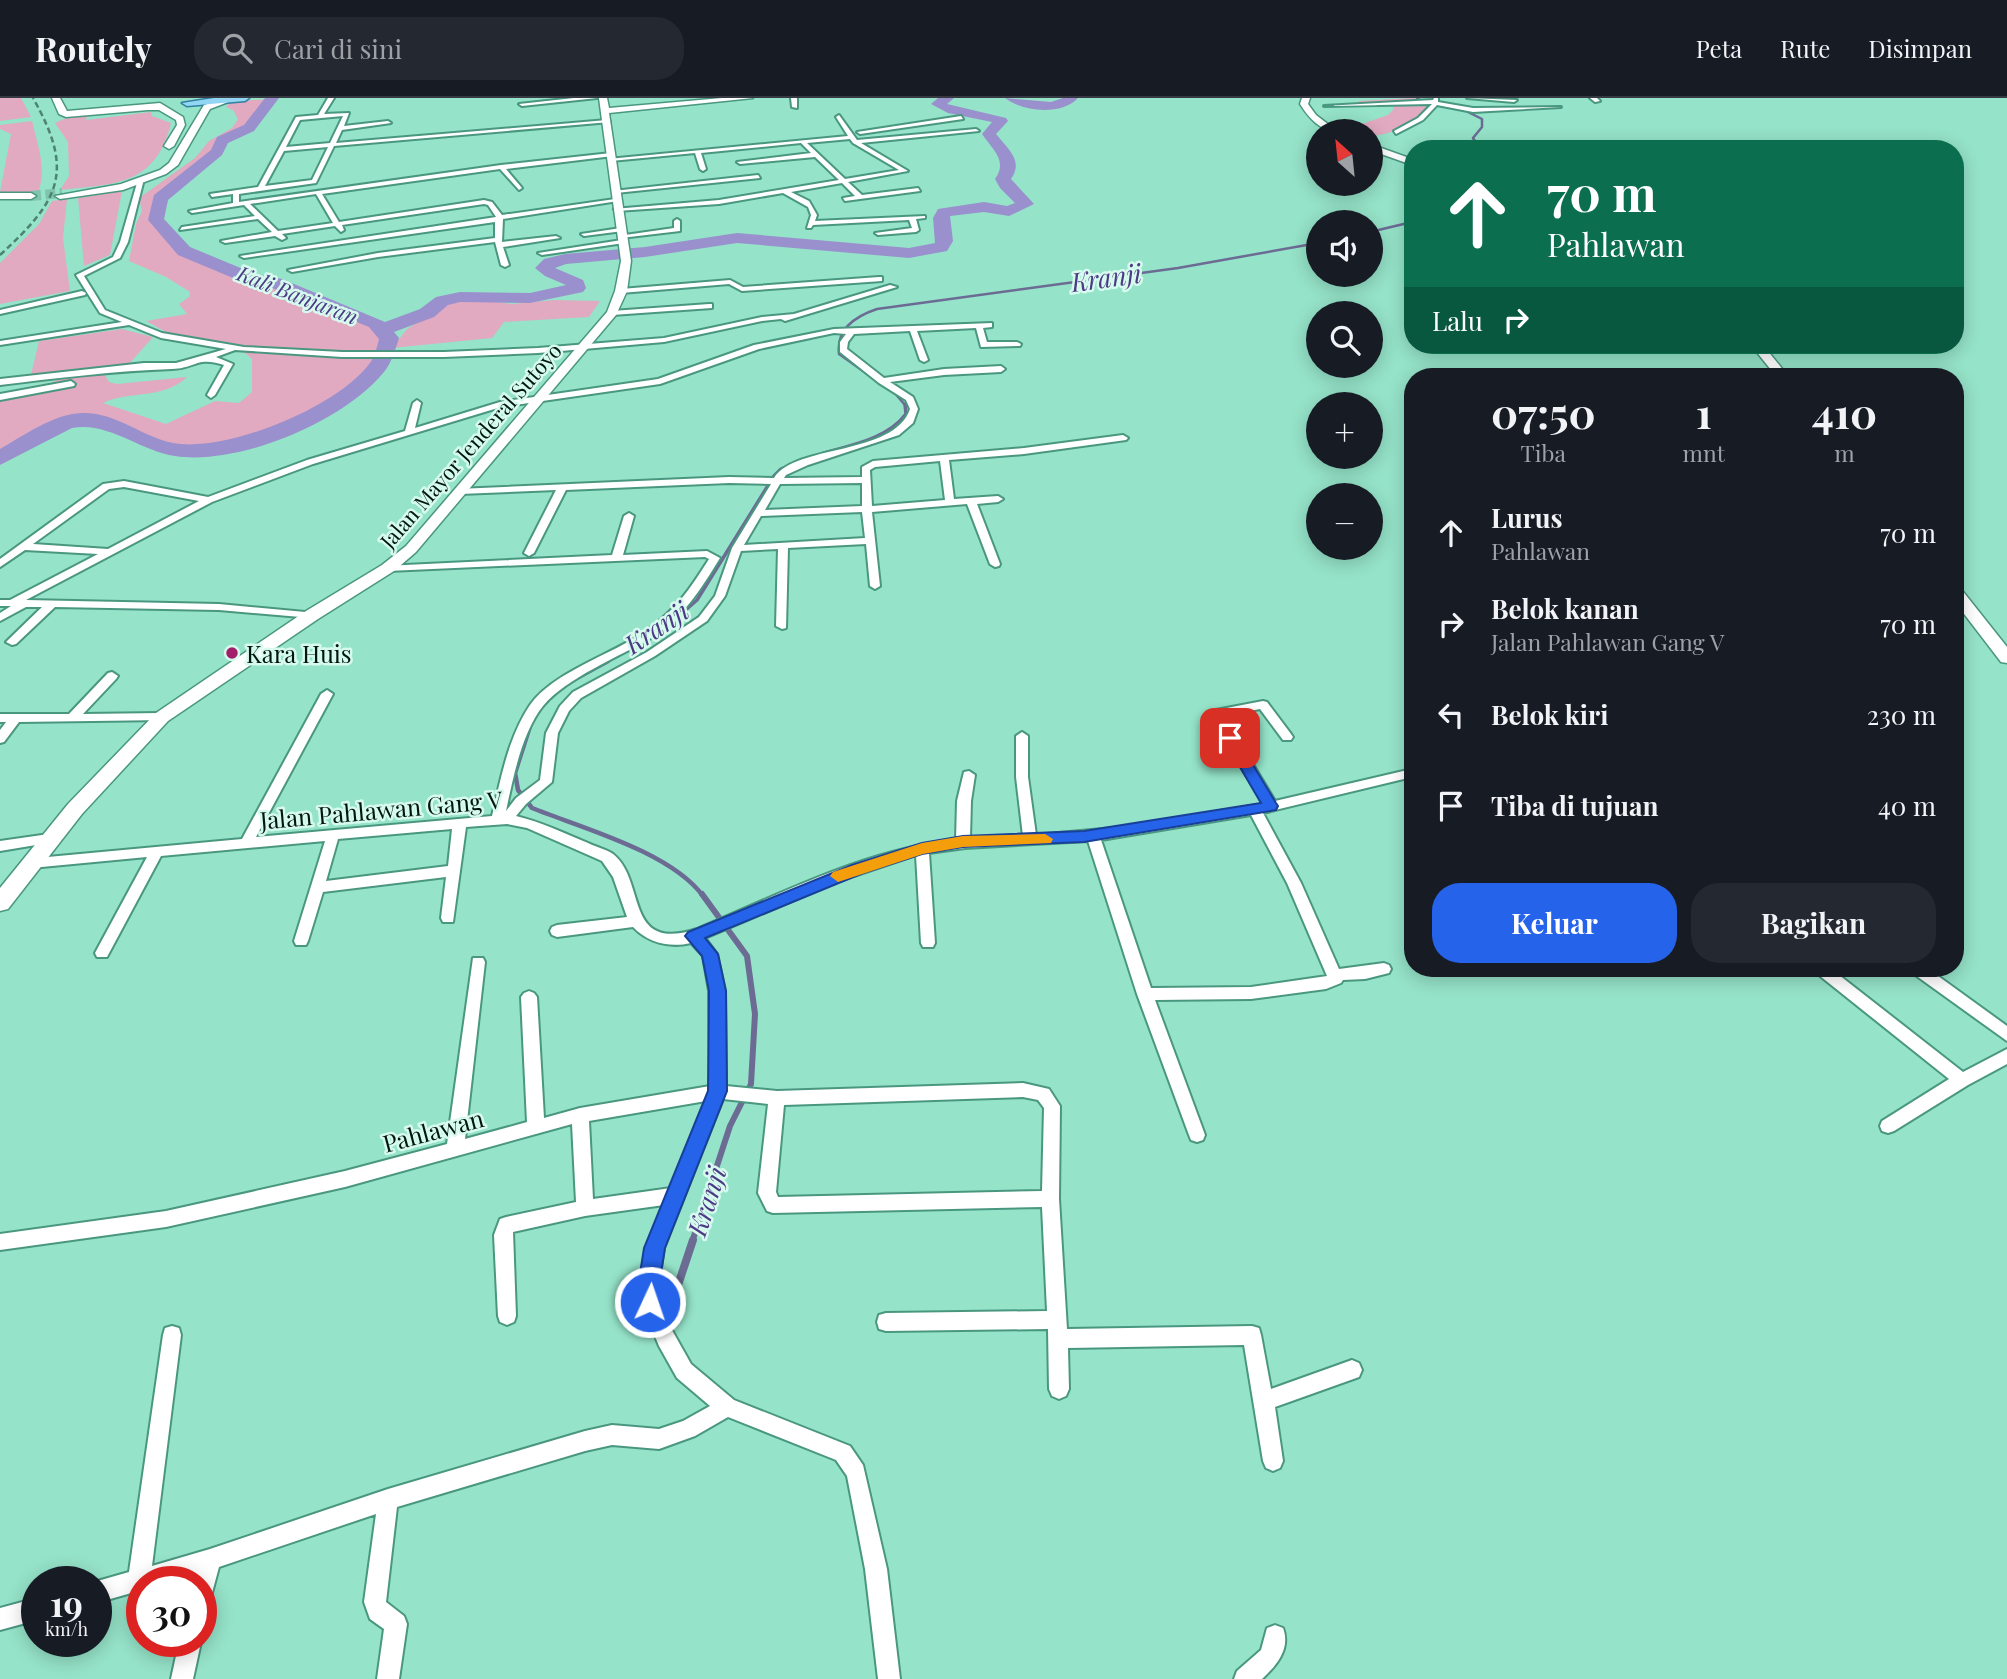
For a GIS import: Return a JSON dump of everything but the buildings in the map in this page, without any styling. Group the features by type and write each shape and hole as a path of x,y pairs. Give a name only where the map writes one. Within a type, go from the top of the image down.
{"main road":[{"path":"56,98 62,112 66,114 245,98"},
{"name":"Jalan Mayor Jenderal Sutoyo","path":"0,903 49,839 116,763 162,717 312,615 388,568 411,549 612,313 621,291 626,261 603,98"},
{"path":"606,111 689,101 749,98"},
{"path":"1306,98 1304,104 1316,119"},
{"path":"167,112 187,113 232,99"},
{"path":"167,112 169,108 187,103 202,103 207,107"},
{"path":"147,107 162,108 180,119 181,125 160,165 154,171 118,184 61,194 101,192 153,178 173,165 207,107"},
{"path":"1383,152 1404,159"},
{"path":"0,198 31,198"},
{"path":"1764,354 1776,368"},
{"path":"1964,603 2007,658"}],"street":[{"path":"321,115 331,98"},
{"path":"522,104 594,98"},
{"path":"794,98 794,107"},
{"path":"1470,98 1514,100"},
{"path":"1540,98 1549,107"},
{"path":"1327,106 1424,101 1478,110 1558,107"},
{"path":"1396,132 1415,123 1435,103"},
{"path":"212,195 260,189 314,182 347,114 298,118 260,189"},
{"path":"839,117 851,137 913,176 850,187"},
{"path":"915,117 921,123"},
{"path":"851,137 961,118"},
{"path":"456,133 457,121"},
{"path":"281,149 607,122"},
{"path":"341,128 388,123"},
{"path":"191,211 393,180 460,175 501,167 851,137 976,131"},
{"path":"802,141 860,197"},
{"path":"697,151 703,169"},
{"path":"740,162 815,155"},
{"path":"501,167 519,188"},
{"path":"616,201 719,202 905,171"},
{"path":"292,270 301,258 346,239 616,201 758,177"},
{"path":"140,183 124,242 116,258 80,275 82,293 95,306 127,324 187,342 232,349 263,353 349,354 581,350 711,335 794,316 893,287"},
{"path":"845,199 918,190"},
{"path":"780,191 801,199 812,208 814,215 809,225 923,217"},
{"path":"236,192 241,204 260,216 301,258"},
{"path":"318,192 346,239 361,258"},
{"path":"225,242 487,202 500,218"},
{"path":"183,229 260,216"},
{"path":"500,218 497,224 498,243 505,265"},
{"path":"878,233 916,230 912,218"},
{"path":"542,253 678,230 677,221"},
{"path":"584,234 622,238"},
{"path":"244,256 361,258 556,238"},
{"path":"708,274 709,284"},
{"path":"621,291 733,282 742,289 879,279"},
{"path":"0,312 82,293"},
{"path":"612,313 709,306"},
{"path":"0,343 127,324"},
{"path":"979,326 984,345 1017,344"},
{"path":"0,618 12,603 209,500 310,462 500,405 668,379 749,349 848,332 989,326"},
{"path":"913,330 924,360"},
{"path":"502,818 546,782 552,733 564,709 577,695 651,654 703,619 720,596 737,548 774,481 782,473 883,439 905,427 914,415 910,399 843,350 848,332"},
{"path":"0,382 144,366 176,366 210,358 232,349"},
{"path":"210,358 229,364 211,395"},
{"path":"0,397 137,371 144,366"},
{"path":"882,381 944,372 1001,369"},
{"path":"409,432 418,404"},
{"path":"875,586 865,469 873,464 944,459 1123,438"},
{"path":"944,459 950,503"},
{"path":"460,491 867,480"},
{"path":"0,565 106,486 124,484 209,500"},
{"path":"529,553 562,488"},
{"path":"758,513 867,509 998,499"},
{"path":"971,502 995,564"},
{"path":"616,559 629,516"},
{"path":"737,548 871,541"},
{"path":"782,626 783,545"},
{"path":"24,547 107,551"},
{"path":"388,568 707,554 715,558 690,599 679,610 649,634 550,690 535,707 512,757 502,818"},
{"path":"12,603 219,607 312,615"},
{"path":"12,642 52,604"},
{"path":"74,716 112,676"},
{"path":"246,843 327,694"},
{"path":"1271,806 1216,714 1263,705 1287,737"},
{"path":"0,718 162,717"},
{"path":"0,739 15,718"},
{"path":"1022,736 1022,778 1030,840"},
{"path":"963,842 964,801 969,775"},
{"path":"557,931 637,921 652,934 667,939 694,936 857,869 922,848 963,842 1093,835 1255,810 1404,775"},
{"path":"1145,995 1251,993 1326,983 1336,979 1294,883 1255,810"},
{"name":"Jalan Pahlawan Gang V","path":"31,863 502,818 530,824 607,857 615,866 637,921"},
{"path":"448,918 460,822"},
{"path":"301,941 334,835"},
{"path":"1093,835 1145,995 1197,1135"},
{"path":"0,846 49,839"},
{"path":"922,848 928,943"},
{"path":"102,953 157,851"},
{"path":"318,887 452,872"},
{"path":"694,936 710,954 716,981 726,1092 676,1195 654,1248 650,1302 684,1371 727,1408 843,1453 850,1460 856,1472 876,1569 889,1679"},
{"path":"455,1150 478,962"},
{"path":"1336,975 1365,973 1384,968"},
{"path":"1831,977 1962,1080"},
{"path":"1928,977 2007,1035"},
{"path":"529,997 536,1128"},
{"path":"1888,1126 1962,1080 2007,1056"},
{"name":"Pahlawan","path":"0,1242 166,1219 345,1179 580,1115 726,1092 769,1098 1023,1090 1043,1094 1052,1107 1049,1199"},
{"path":"769,1098 767,1193 773,1205 1049,1199 1059,1389"},
{"path":"580,1115 585,1208"},
{"path":"507,1315 503,1227 510,1223 585,1208 676,1195"},
{"path":"886,1322 1252,1335 1273,1461"},
{"path":"141,1566 172,1335"},
{"path":"1264,1401 1352,1370"},
{"path":"189,1566 388,1499 585,1441 612,1435 659,1439 688,1429 727,1408"},
{"path":"388,1499 375,1602 378,1611 396,1624 388,1679"},
{"path":"208,1566 210,1560"},
{"path":"0,1619 21,1613"},
{"path":"1245,1679 1270,1656 1275,1636"},
{"path":"182,1679 187,1657"}],"shaded area":[{"path":"0,98 21,98 31,117 0,121"},
{"path":"1413,98 1428,105 1410,122 1383,134 1383,119 1376,119 1388,115 1394,109 1392,104 1361,105 1358,101"},
{"path":"272,99 249,128 223,140 217,152 160,198 156,220 184,251 251,279 276,283 376,323 389,338 377,367 355,388 309,418 256,440 229,447 202,451 164,448 111,425 84,420 71,421 56,427 0,458 0,397 36,391 64,376 103,372 109,382 117,384 187,377 168,389 103,403 166,424 215,401 239,403 252,392 252,359 243,352 224,343 171,334 146,321 187,314 179,304 189,297 190,292 166,277 129,261 136,224 142,211 139,198 195,158 209,141 232,128 238,119 233,110 226,107 231,101"},
{"path":"151,112 152,116 171,123 164,144 144,170 115,183 60,190 69,176 68,142 55,123 99,113 87,117 86,120"},
{"path":"32,121 42,166 38,193 0,192 11,134 0,129 0,125"},
{"path":"122,191 110,255 84,266 78,198"},
{"path":"67,199 63,238 70,291 0,304 0,263 39,224 52,201"},
{"path":"470,299 512,304 555,300 600,301 589,317 504,322 492,338 392,348 407,329 448,304"},
{"path":"122,329 153,337 129,364 31,375 39,341"}],"waterway":[{"name":"Kali Banjaran","path":"272,98 249,128 222,140 217,152 160,198 156,220 184,251 251,279 276,283 376,323 382,330"},
{"name":"Kranji","path":"382,330 427,313 442,301 460,297 530,298 577,288 573,281 544,268 550,263 565,259 645,252 737,238 909,253 941,247 945,241 941,218 944,212 984,207 1009,211 1026,204 1005,185 1003,179 1009,171 1009,160 989,134 1001,121 938,104 947,98"},
{"name":"Kranji","path":"1012,98 1051,106 1065,103 1071,98"},
{"name":"Kranji","path":"1417,98 1424,103 1447,107"},
{"name":"Kranji","path":"1464,110 1482,119 1482,127 1473,138 1474,140"},
{"name":"Kranji","path":"1383,229 1404,224"},
{"name":"Kranji","path":"870,376 839,354 839,345 849,325 862,315 877,309 1178,268 1306,245"},
{"name":"Kali Banjaran","path":"0,458 56,427 71,421 84,420 111,425 164,448 177,450 202,451 256,440 309,418 355,388 377,367 384,355 389,338 382,330"},
{"name":"Kranji","path":"893,391 905,405"},
{"name":"Kranji","path":"824,453 857,444 889,430 906,414 905,404"},
{"name":"Kranji","path":"672,622 697,600 774,476 781,469 798,462"},
{"name":"Kranji","path":"662,630 674,620"},
{"name":"Kranji","path":"573,680 608,661"},
{"name":"Kranji","path":"531,723 515,773 518,790 532,808 648,854 689,880 703,896"},
{"name":"Kranji","path":"692,1242 730,1126 751,1084 755,1014 747,956 702,894"},
{"name":"Kranji","path":"678,1285 693,1240"}],"tunnel":[{"path":"31,196 62,193"}],"railway":[{"path":"0,255 36,218 48,201 55,184 57,166 54,146 33,98"}],"slow traffic":[{"path":"838,876 922,848 963,842 1045,839"}],"place":[{"name":"Kara Huis","path":"232,653"}],"route":[{"path":"650,1302 654,1248 718,1091 717,991 714,971 710,954 694,936 857,869 922,848 963,842 1084,837 1271,806 1230,738"}]}
